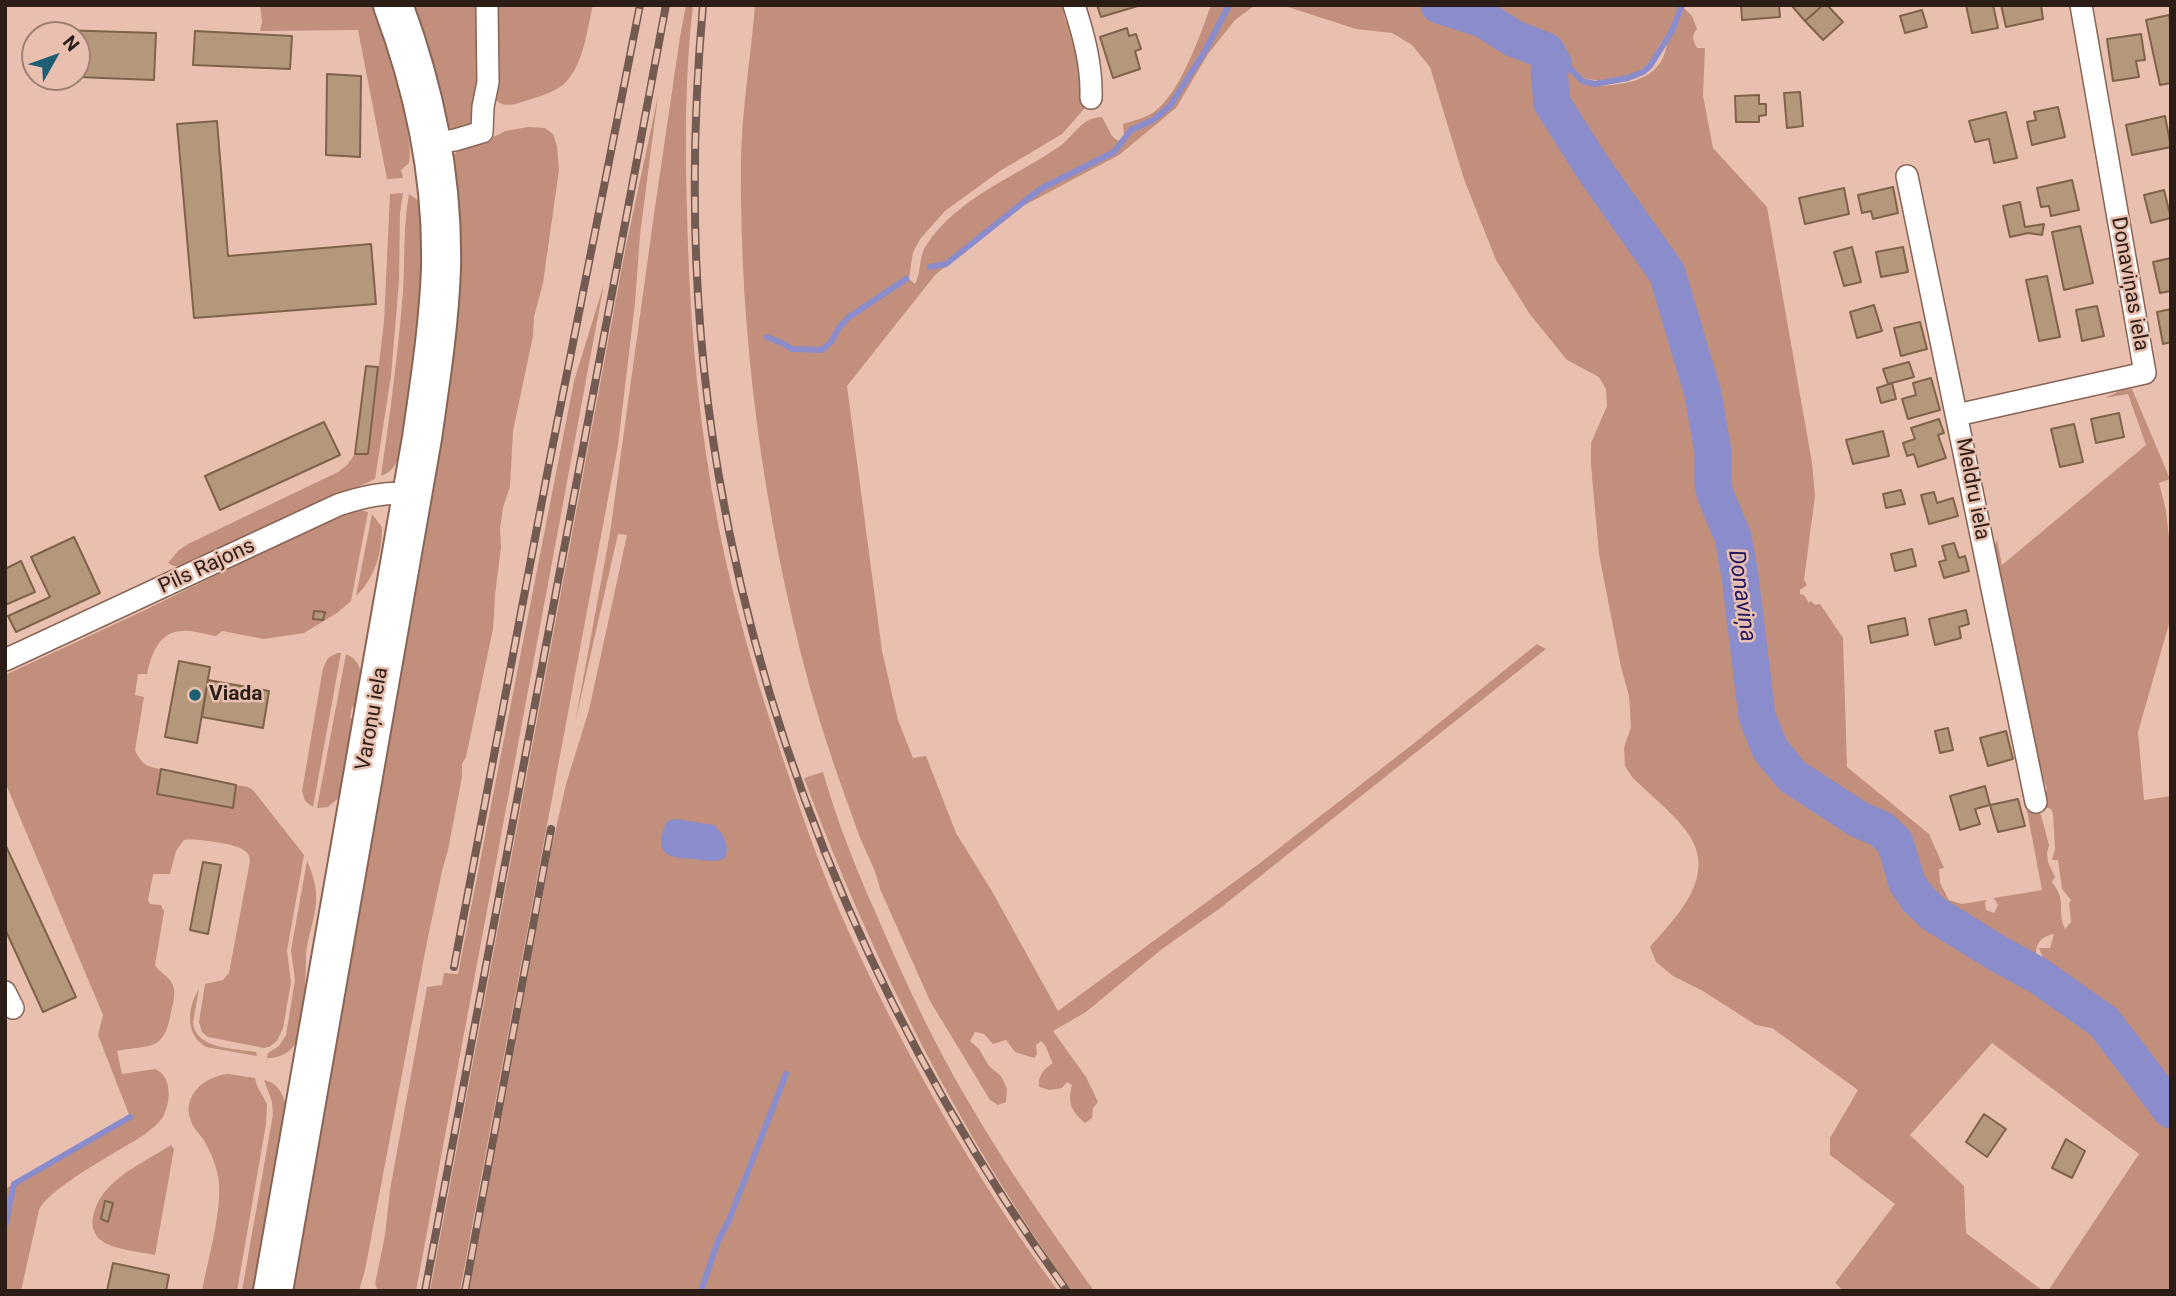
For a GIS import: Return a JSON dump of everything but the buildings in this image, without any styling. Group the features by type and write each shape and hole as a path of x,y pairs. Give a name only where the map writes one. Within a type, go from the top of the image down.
{"highway":[{"name":"Varoņu iela","path":"273,1291 413,494 435,341 441,267 440,225 431,144 414,71 393,5"}],"street":[{"path":"431,144 482,132 488,82 486,5"},
{"path":"1074,5 1092,76 1091,98"},
{"name":"Donaviņas iela","path":"1958,415 2145,373 2081,5"},
{"name":"Meldru iela","path":"1907,176 2036,802"},
{"name":"Pils Rajons","path":"5,660 338,505 380,494 413,494"}],"shaded area":[{"path":"260,5 372,5 391,61 408,131 409,163 401,170 403,178 387,179 358,30 260,31"},
{"path":"407,5 479,5 481,68 478,103 475,116 464,128 444,127"},
{"path":"490,5 593,5 581,56 562,86 551,92 506,105 493,97"},
{"path":"686,5 693,5 687,82 686,160 694,351 706,456 718,524 732,589 759,686 817,855 865,966 940,1110 997,1202 1058,1291 469,1291 552,846 566,784 589,710 627,535 618,534 575,723 610,533"},
{"path":"755,5 1067,5 1064,11 1065,19 1081,44 1085,108 1062,134 1000,171 945,211 920,239 913,252 909,279 915,284 927,244 940,227 971,200 1060,146 1089,120 1102,117 1112,136 1118,141 1124,136 1123,124 1154,112 1181,78 1211,5 1435,5 1436,9 1479,22 1507,41 1542,51 1542,47 1452,5 1685,5 1684,8 1692,16 1697,29 1693,36 1697,48 1705,48 1703,96 1713,148 1767,207 1812,463 1815,496 1804,580 1807,585 1800,590 1800,594 1804,595 1809,603 1811,601 1815,605 1820,604 1843,638 1847,767 1929,834 1944,868 1939,869 1940,883 1949,900 1962,904 1987,900 1986,910 1994,913 1998,905 1994,898 2042,890 2027,811 2034,808 2041,815 2049,845 2048,862 2055,877 2052,882 2060,896 2061,917 2065,929 2071,922 2071,900 2062,889 2058,860 2052,860 2055,849 2053,814 2051,809 2045,807 2043,799 2047,789 2042,775 2037,771 1993,551 1997,540 2002,565 2146,445 2128,394 2105,398 2122,390 2132,389 2170,479 2159,483 2166,510 2171,555 2171,617 2138,732 2144,800 2171,796 2171,1291 2048,1291 2139,1154 1992,1043 1910,1135 1964,1186 1966,1233 2043,1291 1844,1291 1835,1283 1895,1204 1830,1155 1830,1138 1858,1090 1772,1028 1756,1025 1703,991 1673,976 1656,962 1650,947 1682,909 1696,881 1699,866 1696,851 1684,828 1632,777 1625,766 1624,748 1631,727 1629,696 1599,554 1591,465 1591,443 1607,406 1606,389 1599,377 1567,360 1529,313 1496,260 1464,179 1430,67 1412,45 1392,33 1356,29 1285,6 1254,6 1235,20 1208,54 1176,108 1119,155 1023,206 935,275 847,386 882,651 898,720 913,758 926,756 956,833 993,893 1058,1011 1260,863 1537,644 1546,649 1219,909 1162,949 1086,1012 1053,1031 1086,1077 1098,1102 1093,1108 1092,1118 1085,1123 1074,1111 1070,1102 1072,1085 1067,1082 1062,1088 1050,1090 1039,1087 1042,1073 1053,1063 1041,1041 1036,1045 1037,1054 1034,1058 1015,1052 1006,1040 993,1044 984,1034 975,1032 970,1041 979,1049 989,1066 1001,1076 1007,1089 1006,1102 998,1105 990,1100 930,1001 859,835 809,684 779,555 757,423 744,291 741,225 743,121","holes":["1662,41 1667,42 1665,53 1649,74 1622,84 1585,84 1584,78 1615,79 1637,72 1649,62","2054,934 2050,948 2039,948 2046,966 2037,970 2036,952 2039,942"]},
{"path":"658,96 618,445 460,1291 430,1291 626,246"},
{"path":"528,127 545,128 553,134 557,146 559,170 543,283 513,431 510,487 503,507 500,529 501,547 493,629 466,757 462,764 462,777 427,942 365,1270 359,1291 287,1291 380,796 445,420 449,159 463,146 505,131"},
{"path":"403,193 391,376 375,479 186,566 168,563 188,544 338,472 355,454 368,454 384,322 390,194"},
{"path":"409,194 419,201 423,208 427,274 401,451 392,469 381,476 399,338"},
{"path":"604,284 416,1291 378,1291 375,1284 385,1235 390,1190 427,987 442,985 444,973 458,974 574,381"},
{"path":"360,510 368,512 351,601 337,613 304,633 264,639 222,631 216,636 191,631 175,632 158,645 147,674 138,674 135,695 144,697 135,750 145,764 161,769 157,794 232,808 236,785 248,787 304,855 287,951 291,982 283,1028 277,1041 264,1048 208,1037 202,1032 199,1022 205,984 223,980 229,973 250,861 249,855 241,848 184,840 176,851 170,874 153,875 148,900 150,904 161,905 164,912 155,965 174,988 168,1025 160,1041 117,1051 122,1074 155,1069 165,1077 169,1096 164,1115 144,1135 70,1180 46,1201 39,1210 21,1291 5,1291 5,1189 130,1117 98,1035 103,1015 5,782 5,675 318,525"},
{"path":"372,514 382,527 381,546 373,573 356,596"},
{"path":"341,653 313,807 305,801 302,791 323,668 328,658"},
{"path":"346,654 358,664 361,677 356,708 352,707 350,718 354,719 341,796 328,807 317,808"},
{"path":"823,772 862,881 908,987 943,1056 998,1150 1094,1291 1072,1291 992,1170 921,1044 859,913 804,778"},
{"path":"307,861 314,880 316,900 307,948 301,1032 288,1051 280,1056 267,1058 268,1053 279,1046 286,1035 295,980 291,950"},
{"path":"199,989 193,1022 195,1031 201,1038 217,1046 256,1052 257,1056 206,1047 199,1042 191,1028 190,1012"},
{"path":"228,1074 255,1078 267,1104 266,1124 237,1291 202,1291 216,1223 219,1184 211,1155 192,1124 189,1103 204,1083"},
{"path":"264,1080 277,1086 287,1107 255,1291 242,1291 273,1114 272,1102"},
{"path":"171,1145 174,1149 155,1255 119,1248 99,1239 92,1220 104,1193 135,1166"}],"water":[{"path":"676,819 714,825 725,840 726,857 711,861 678,858 667,854 661,845 661,837 668,821"}],"waterway":[{"path":"930,267 946,264 1042,188 1114,152 1131,130 1153,120 1170,106 1205,51 1229,5"},
{"name":"Donaviņa","path":"1439,5 1483,19 1513,38 1546,51 1553,63 1549,72 1552,103 1593,168 1667,273 1703,394 1713,452 1715,494 1733,537 1757,716 1770,749 1792,776 1858,819 1881,829 1895,842 1907,883 1918,899 1934,914 2039,976 2104,1022 2171,1110"},
{"path":"1553,63 1568,66 1582,81 1595,84 1628,78 1643,72 1650,66 1672,31 1682,5"},
{"path":"767,337 792,349 822,350 849,317 906,279"},
{"path":"701,1291 718,1241 729,1220 786,1074"},
{"path":"5,1226 14,1184 130,1117"}],"railway":[{"path":"454,967 549,464 640,5"},
{"path":"425,1291 666,5"},
{"path":"703,5 695,182 698,301 703,360 719,477 741,587 770,694 805,800 846,904 894,1005 946,1103 1004,1199 1067,1291"},
{"path":"465,1291 551,829"}],"place":[{"name":"Viada","path":"195,695"}]}
